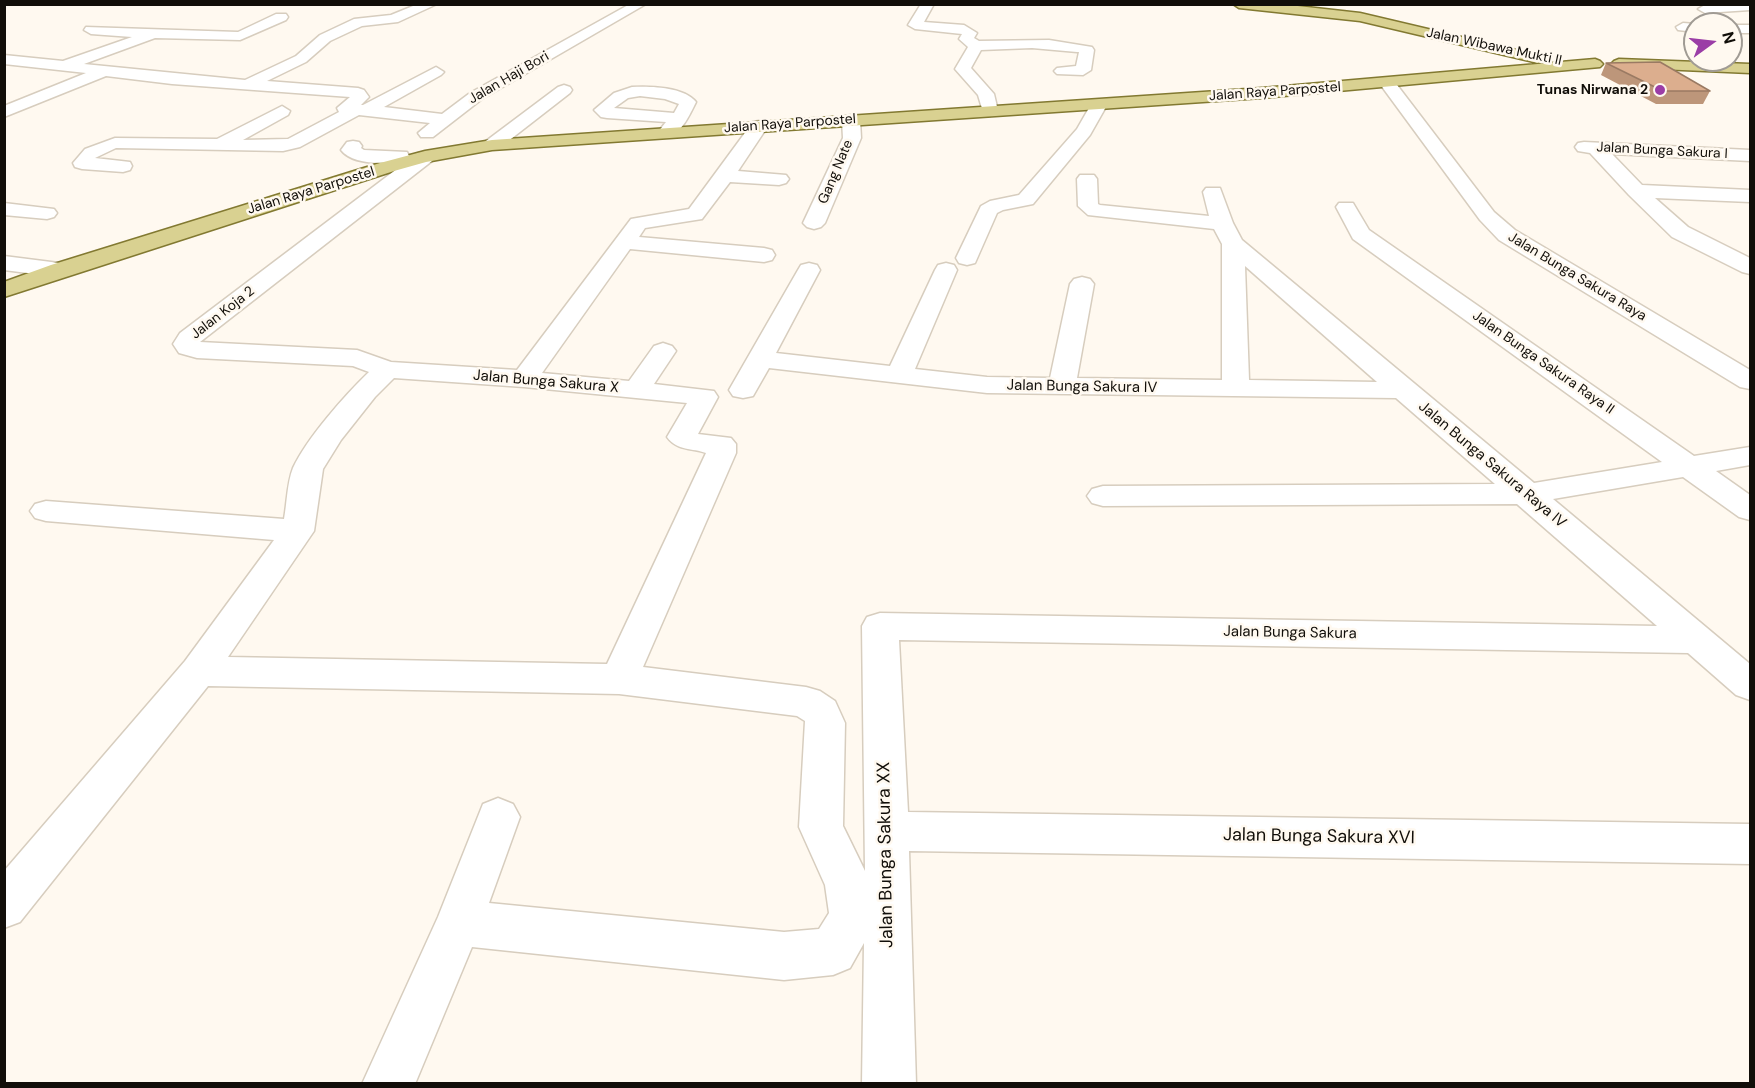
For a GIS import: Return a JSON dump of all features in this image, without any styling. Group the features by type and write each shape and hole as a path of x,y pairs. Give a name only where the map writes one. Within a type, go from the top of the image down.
{"main road":[{"name":"Jalan Wibawa Mukti II","path":"1239,4 1317,8 1532,58 1595,64 1750,69"},
{"name":"Jalan Raya Parpostel","path":"4,290 394,161 492,145 673,125 759,126 1099,105 1398,83 1595,64"}],"street":[{"path":"248,85 301,59 325,39 359,22 393,19 431,4"},
{"name":"Jalan Haji Bori","path":"394,161 443,119 476,96 640,4"},
{"path":"928,4 915,25 964,29 970,33 966,39 976,45 1073,47 1087,50 1083,70 1062,71"},
{"path":"1705,9 1745,7"},
{"path":"91,30 239,36 281,17"},
{"path":"61,67 154,34"},
{"path":"257,34 279,36"},
{"path":"302,37 325,39"},
{"path":"976,45 963,69 986,94 990,111"},
{"path":"108,51 143,54"},
{"path":"4,59 194,81 358,93 361,97 345,108 443,119"},
{"path":"194,81 220,68"},
{"path":"4,112 101,72"},
{"path":"123,166 82,163 84,158 98,149 115,143 288,145 436,72"},
{"name":"Jalan Bunga Sakura Raya","path":"1398,83 1441,140 1487,216 1507,235 1750,381"},
{"path":"492,145 564,90"},
{"path":"899,375 956,264 988,210 997,205 1026,200 1084,131 1099,105"},
{"path":"222,144 282,111"},
{"name":"Gang Nate","path":"814,223 852,138 851,120"},
{"path":"524,379 638,223 694,215 725,176 759,126"},
{"name":"Jalan Bunga Sakura Raya","path":"1441,140 1494,191"},
{"path":"353,146 350,150 353,152 394,161"},
{"name":"Jalan Bunga Sakura I","path":"1573,146 1750,155"},
{"path":"1596,148 1636,191 1680,232 1750,267"},
{"name":"Jalan Koja 2","path":"387,370 357,358 197,350 188,348 186,344 189,338 425,157"},
{"path":"725,176 779,180"},
{"path":"1088,179 1088,206 1095,211 1228,234"},
{"path":"1636,191 1750,196"},
{"path":"1213,192 1228,234 1236,388"},
{"name":"Jalan Bunga Sakura Raya II","path":"1346,207 1361,234 1750,510"},
{"path":"8,211 47,213"},
{"name":"Jalan Bunga Sakura Raya","path":"1487,216 1512,212 1534,233 1750,362"},
{"name":"Jalan Bunga Sakura Raya IV","path":"1228,234 1404,390 1700,640 1750,685"},
{"path":"624,242 764,255"},
{"path":"1709,247 1750,249"},
{"path":"4,262 59,270"},
{"path":"743,390 809,270"},
{"path":"1062,387 1082,284"},
{"path":"636,391 663,351"},
{"name":"Jalan Bunga Sakura IV","path":"762,358 987,386 1404,390"},
{"path":"4,906 198,671 298,531 308,470 328,437 365,391 387,370"},
{"name":"Jalan Bunga Sakura X","path":"387,370 524,379 704,397 682,437 691,442 721,444 721,453 619,679"},
{"path":"1103,496 1527,494 1750,456"},
{"path":"46,511 298,531"},
{"name":"Jalan Bunga Sakura","path":"880,626 1700,640"},
{"name":"Jalan Bunga Sakura XX","path":"880,626 887,831 889,1083"},
{"path":"198,671 619,679 806,702 821,712 825,723 821,827 848,885 853,917 833,951 784,956 459,923"},
{"path":"388,1083 459,923 498,817"},
{"name":"Jalan Bunga Sakura XVI","path":"887,831 1750,844"}],"building":[{"path":"1660,62 1710,91 1663,91 1606,63"}],"place":[{"name":"Tunas Nirwana 2","path":"1660,90"}]}
